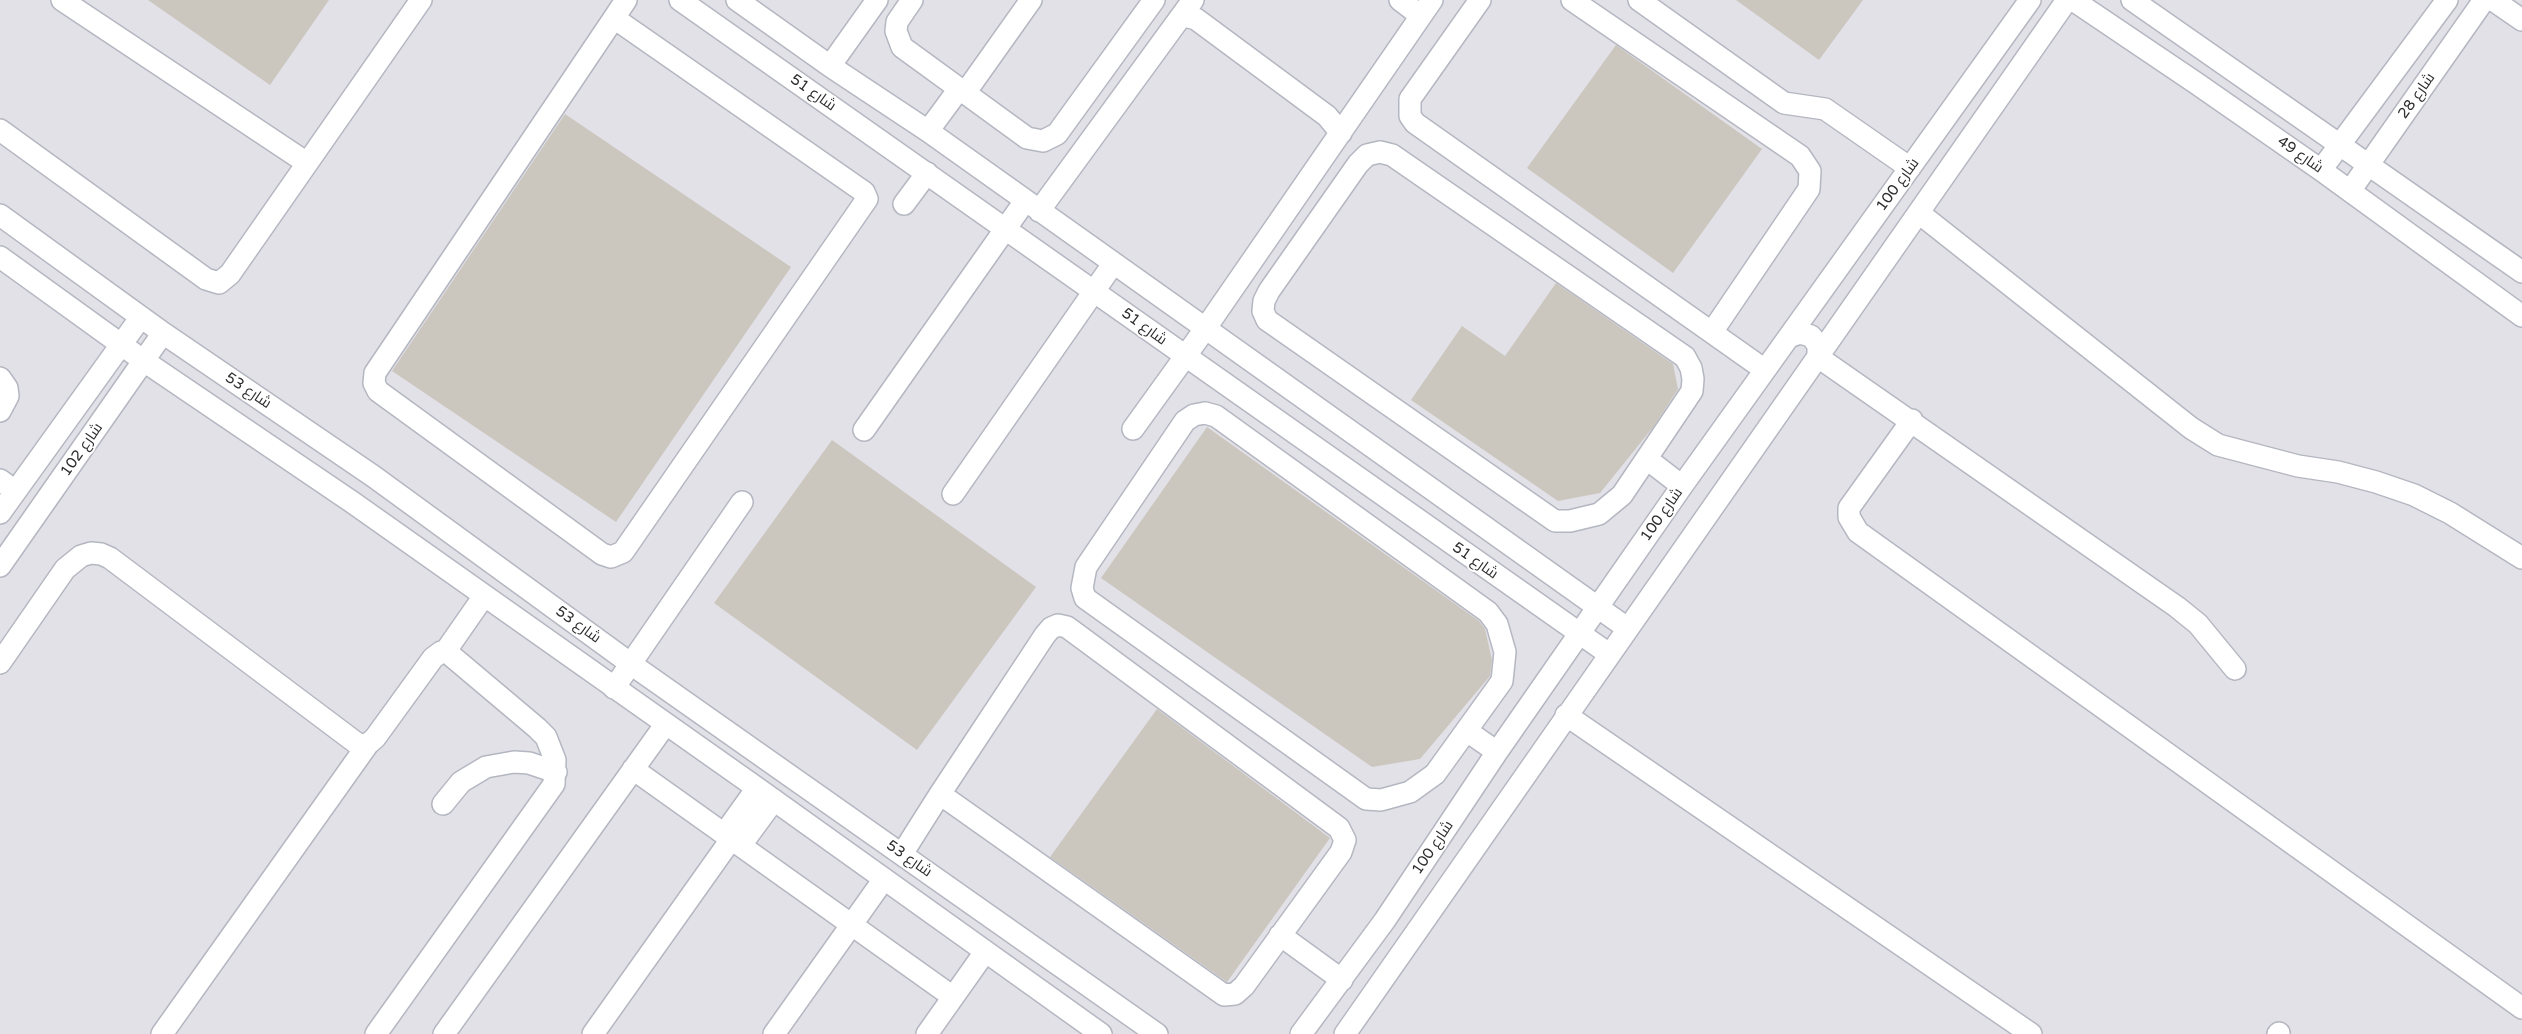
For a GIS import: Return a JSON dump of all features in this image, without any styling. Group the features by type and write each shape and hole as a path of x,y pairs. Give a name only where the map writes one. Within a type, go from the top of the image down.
{"lane":[{"path":"62,0 307,162"},
{"path":"0,130 206,279 215,283 227,278 421,0"},
{"path":"614,18 864,192 867,199 623,552 611,557 602,554 378,391 374,382 375,373 626,0"},
{"name":"شارع 51","path":"680,0 1609,654"},
{"path":"830,66 877,0"},
{"path":"912,0 897,22 897,40 909,53 1027,138 1043,141 1056,134 1154,0"},
{"path":"928,131 962,91 1031,0"},
{"path":"864,430 1006,228 1032,206 1193,0"},
{"path":"1133,428 1205,329 1427,8 1400,0"},
{"path":"1480,0 1410,99 1410,116 1422,128 1765,370"},
{"path":"1572,0 1800,156 1810,171 1809,189 1712,332"},
{"path":"1640,0 1784,102 1825,109 1910,168"},
{"name":"شارع 100","path":"1301,1034 1342,980 1497,752 1682,486 2030,0"},
{"path":"1345,1034 1626,628 1860,298 2067,0"},
{"name":"شارع 49","path":"2073,0 2321,170 2522,316"},
{"name":"شارع 49","path":"2132,0 2370,164 2522,272"},
{"path":"2321,170 2447,0"},
{"name":"شارع 28","path":"2350,191 2484,0"},
{"path":"2493,0 2522,20"},
{"path":"747,3 830,66 928,131 1626,628"},
{"path":"1180,19 1185,16 1196,19 1327,116 1341,133"},
{"path":"1380,152 1392,155 1685,357 1691,368 1692,391 1647,459 1612,506 1585,519 1555,521 1267,320 1263,311 1264,300 1358,164 1367,155 1374,153 1380,152"},
{"path":"904,204 927,173"},
{"path":"1919,213 2191,428 2218,445 2298,466 2338,472 2386,485 2450,513 2522,558"},
{"name":"شارع 53","path":"0,215 163,334 373,476 631,664 1157,1034"},
{"name":"شارع 53","path":"0,257 144,361 352,502 665,725 766,794 1101,1034"},
{"path":"953,494 1113,264"},
{"path":"1832,277 1836,290 1841,294 1847,297 1860,298"},
{"name":"شارع 102","path":"0,513 8,486 141,317"},
{"path":"1789,337 1800,333 1811,336 1818,345 1818,357"},
{"name":"شارع 102","path":"0,566 163,334"},
{"path":"1818,357 1912,420 2177,607 2198,624 2235,669"},
{"path":"0,378 7,388 8,396 0,411"},
{"path":"1200,414 1216,416 1488,612 1502,638 1505,666 1502,681 1466,730 1435,774 1424,784 1396,797 1366,799 1085,598 1082,588 1086,567 1185,421 1200,414"},
{"path":"1912,420 1849,508 1849,517 1858,532 2522,1008"},
{"path":"1647,459 1682,486"},
{"path":"614,688 742,502"},
{"path":"0,663 65,569 82,556 101,554 110,558 350,740 359,745 368,744"},
{"path":"162,1034 368,744 375,738 433,658 438,653 445,652 484,596"},
{"path":"902,854 940,794 1045,635 1054,626 1063,626 1342,832 1346,840 1343,848 1240,991 1230,996 1224,995 940,794"},
{"path":"376,1034 554,784 556,772 552,747 546,737 445,652"},
{"path":"1566,715 2031,1034"},
{"path":"450,1032 665,725"},
{"path":"1466,730 1497,752"},
{"path":"443,804 461,782 493,765 529,762 556,772"},
{"path":"634,769 953,998"},
{"path":"593,1034 766,794"},
{"path":"774,1034 884,879"},
{"path":"1280,935 1342,980"},
{"path":"927,1034 985,952"}],"shaded area":[{"path":"0,0 2522,0 2522,1034 0,1034"}],"building":[{"path":"148,0 329,0 270,85"},
{"path":"1736,0 1863,0 1819,60"},
{"path":"1616,45 1762,149 1673,273 1527,168"},
{"path":"565,114 791,267 616,522 392,371"},
{"path":"1556,283 1673,364 1678,389 1654,426 1600,493 1558,501 1411,400 1462,326 1505,356"},
{"path":"1207,427 1479,621 1485,629 1492,660 1490,676 1420,759 1372,767 1101,578"},
{"path":"832,440 1036,587 917,750 714,603"},
{"path":"1157,709 1330,838 1227,982 1050,857"}]}
